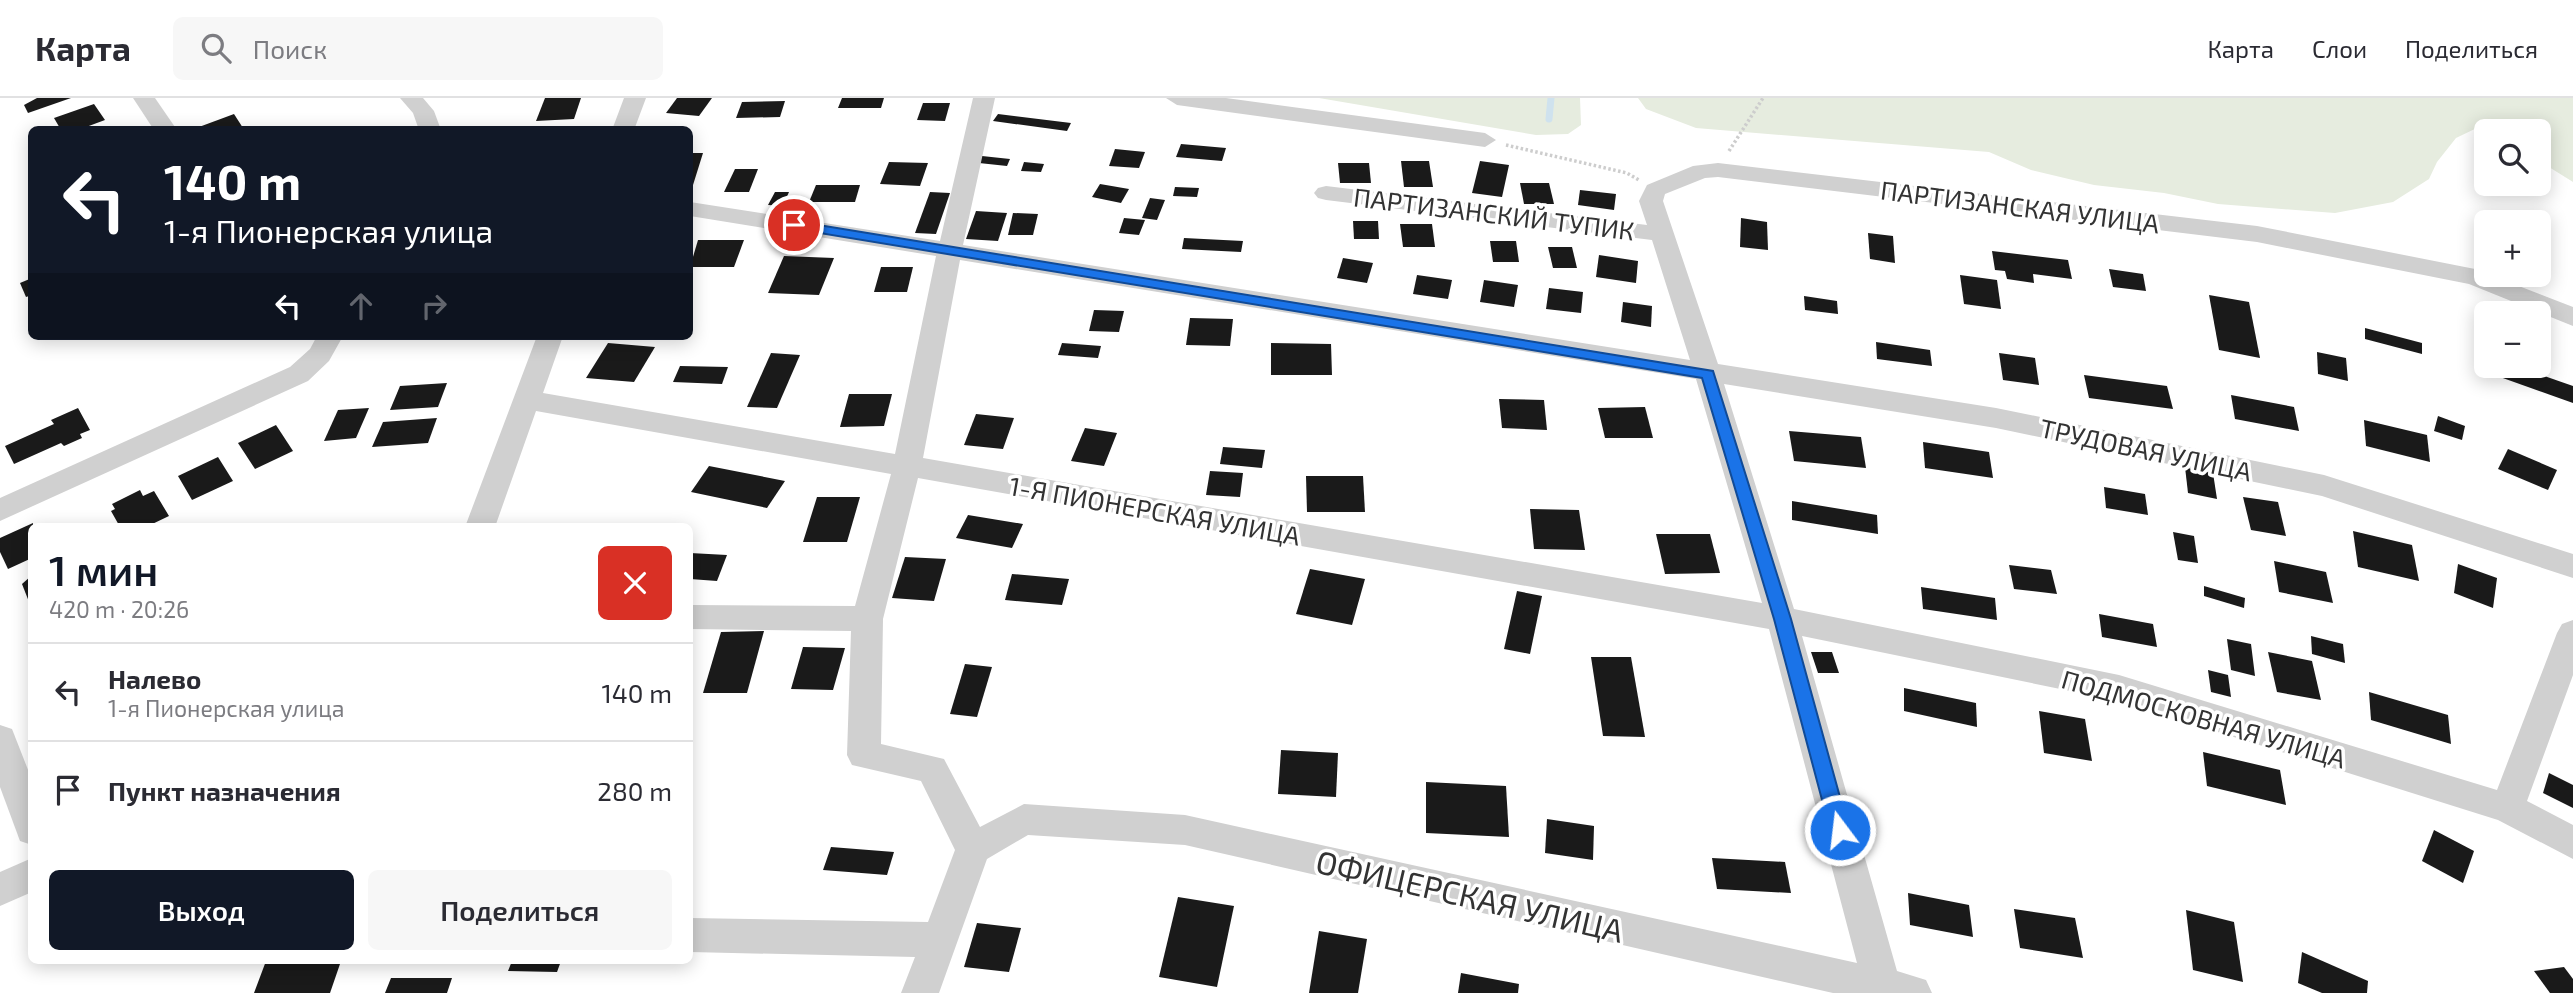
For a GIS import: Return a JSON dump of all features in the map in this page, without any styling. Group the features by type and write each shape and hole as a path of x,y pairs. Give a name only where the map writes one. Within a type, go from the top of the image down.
{"street":[{"path":"144,98 163,126"},
{"path":"411,98 423,111 429,126"},
{"path":"624,126 635,98"},
{"path":"920,993 973,849 932,769 864,755 867,619 907,466 950,249 984,98"},
{"path":"1177,98 1485,140"},
{"name":"ПАРТИЗАНСКАЯ УЛИЦА","path":"1655,190 1701,171 1718,170 2257,234 2475,277 2573,317"},
{"path":"1655,190 1651,201 1708,374 1894,991"},
{"name":"ПАРТИЗАНСКИЙ ТУПИК","path":"1326,193 1661,234"},
{"path":"693,209 1708,374"},
{"path":"482,523 529,400 549,340"},
{"path":"0,510 266,392 299,374 319,342"},
{"name":"ТРУДОВАЯ УЛИЦА","path":"1708,374 1996,418 2324,486 2573,566"},
{"name":"1-Я ПИОНЕРСКАЯ УЛИЦА","path":"529,400 1782,619"},
{"path":"693,617 867,619"},
{"name":"ПОДМОСКОВНАЯ УЛИЦА","path":"1782,619 2119,688 2507,808 2573,843"},
{"path":"2507,808 2573,633"},
{"path":"0,739 28,819"},
{"name":"ОФИЦЕРСКАЯ УЛИЦА","path":"973,849 1024,819 1185,830 1894,991"},
{"path":"0,890 28,876"},
{"path":"693,935 941,940"}],"path":[{"path":"1718,170 1763,98"},
{"path":"1485,140 1627,173 1655,190"}],"shaded area":[{"path":"1319,98 1580,98 1581,125 1568,134 1536,135"},
{"path":"1638,98 2573,98 2573,182 2551,168 2551,119 2474,119 2474,129 2456,138 2437,162 2429,179 2393,202 2335,213 2218,204 2164,193 2094,185 2031,170 1989,152 1696,128 1646,109"}],"building":[{"path":"37,98 71,98 28,113 24,105"},
{"path":"545,98 581,98 574,119 536,121"},
{"path":"677,98 712,98 699,116 666,113"},
{"path":"842,98 884,98 881,108 838,108"},
{"path":"785,101 780,117 736,118 742,102"},
{"path":"923,103 950,103 945,121 917,120"},
{"path":"94,104 105,120 89,126 59,126 54,118"},
{"path":"234,114 242,126 202,126"},
{"path":"998,114 1071,123 1067,131 993,121"},
{"path":"1181,144 1226,148 1222,161 1176,157"},
{"path":"1115,149 1145,152 1139,168 1109,166"},
{"path":"693,153 703,153 693,185"},
{"path":"982,156 1010,159 1007,166 979,163"},
{"path":"1401,161 1429,161 1433,187 1404,187"},
{"path":"1480,161 1509,165 1502,197 1472,193"},
{"path":"889,162 928,163 920,186 880,184"},
{"path":"1024,162 1044,164 1041,172 1021,171"},
{"path":"1338,163 1369,163 1371,183 1340,183"},
{"path":"735,169 758,169 749,192 724,192"},
{"path":"1520,183 1549,183 1554,204 1524,204"},
{"path":"1100,184 1129,189 1121,203 1092,197"},
{"path":"816,185 860,185 855,202 809,202"},
{"path":"1175,187 1199,188 1197,197 1173,196"},
{"path":"1580,190 1616,194 1614,210 1578,205"},
{"path":"775,192 789,192 783,206 768,205"},
{"path":"930,192 950,193 936,234 915,233"},
{"path":"1150,198 1165,200 1157,220 1142,218"},
{"path":"976,211 1007,213 998,241 966,239"},
{"path":"1013,213 1038,214 1033,235 1008,235"},
{"path":"1124,218 1145,220 1139,235 1119,233"},
{"path":"1741,218 1767,222 1768,250 1740,247"},
{"path":"1353,221 1378,221 1379,239 1354,239"},
{"path":"1400,224 1432,224 1435,247 1403,247"},
{"path":"1868,233 1893,236 1895,263 1870,259"},
{"path":"1184,238 1243,241 1241,252 1182,249"},
{"path":"698,240 744,240 734,267 693,267"},
{"path":"1490,241 1516,241 1519,262 1493,262"},
{"path":"1548,247 1572,247 1577,268 1553,268"},
{"path":"1992,251 2068,260 2072,279 2033,274 2034,283 2007,279 2005,271 1995,270"},
{"path":"1599,255 1638,261 1636,283 1596,277"},
{"path":"784,256 834,258 819,295 768,293"},
{"path":"1343,258 1373,263 1367,283 1337,278"},
{"path":"881,267 913,267 907,292 874,292"},
{"path":"2109,269 2143,274 2146,291 2113,287"},
{"path":"1417,275 1452,280 1448,299 1413,294"},
{"path":"1960,275 1997,280 2001,309 1964,304"},
{"path":"28,280 28,296 26,297 20,283"},
{"path":"1484,280 1518,285 1514,307 1480,302"},
{"path":"1549,288 1583,292 1581,313 1546,309"},
{"path":"2209,295 2249,302 2260,358 2219,350"},
{"path":"1804,296 1837,301 1838,314 1805,310"},
{"path":"1623,302 1652,306 1651,327 1621,322"},
{"path":"1094,310 1124,311 1119,332 1089,331"},
{"path":"1190,318 1233,319 1230,346 1186,345"},
{"path":"2365,328 2422,343 2422,354 2365,339"},
{"path":"1876,342 1930,350 1932,366 1877,359"},
{"path":"608,343 655,347 634,382 586,378"},
{"path":"1062,343 1101,346 1098,358 1058,355"},
{"path":"1271,343 1331,344 1332,375 1271,375"},
{"path":"2317,352 2346,358 2348,381 2318,374"},
{"path":"771,353 800,355 777,408 747,407"},
{"path":"1999,353 2035,358 2039,385 2003,380"},
{"path":"680,366 728,367 722,384 673,382"},
{"path":"2084,375 2167,386 2173,409 2089,398"},
{"path":"2503,378 2550,378 2573,386 2573,403"},
{"path":"447,383 438,407 390,410 400,386"},
{"path":"849,394 892,394 884,426 840,427"},
{"path":"2231,395 2294,407 2299,431 2235,419"},
{"path":"1499,399 1544,400 1547,430 1502,428"},
{"path":"1645,407 1653,438 1605,438 1598,408"},
{"path":"78,408 90,430 80,434 82,438 64,446 61,443 14,464 5,446 54,424 51,420"},
{"path":"369,408 356,438 324,441 338,410"},
{"path":"976,414 1014,418 1003,449 964,445"},
{"path":"2438,416 2465,426 2462,440 2434,431"},
{"path":"437,418 428,443 372,447 383,422"},
{"path":"2364,420 2427,435 2430,462 2366,446"},
{"path":"276,425 293,451 255,469 238,443"},
{"path":"1085,428 1117,433 1104,466 1071,461"},
{"path":"1789,431 1861,437 1866,468 1794,461"},
{"path":"1923,442 1989,452 1993,478 1925,468"},
{"path":"1223,447 1265,450 1262,468 1220,464"},
{"path":"2508,449 2557,470 2548,490 2498,469"},
{"path":"218,457 233,481 192,500 178,476"},
{"path":"709,466 785,481 767,508 691,492"},
{"path":"2185,467 2213,473 2217,499 2188,493"},
{"path":"1210,471 1243,473 1240,497 1206,495"},
{"path":"1306,476 1363,476 1365,512 1307,512"},
{"path":"2104,487 2145,494 2148,515 2106,508"},
{"path":"140,490 143,496 154,491 169,516 154,523 118,523 111,511 115,509 112,504"},
{"path":"817,497 860,497 847,542 803,542"},
{"path":"2243,497 2278,502 2286,536 2251,530"},
{"path":"1792,501 1877,515 1878,534 1792,520"},
{"path":"1530,509 1579,510 1585,550 1534,549"},
{"path":"968,515 1023,524 1012,548 956,538"},
{"path":"28,525 28,560 8,569 0,552 0,538"},
{"path":"2353,531 2412,545 2419,581 2358,567"},
{"path":"2173,532 2194,536 2198,563 2178,560"},
{"path":"1656,534 1710,534 1720,573 1665,574"},
{"path":"693,553 727,555 717,581 693,579"},
{"path":"905,557 946,559 934,601 892,598"},
{"path":"2274,561 2326,572 2333,603 2279,592"},
{"path":"2458,564 2497,578 2493,608 2454,593"},
{"path":"2009,565 2051,570 2057,594 2014,589"},
{"path":"1310,569 1365,579 1352,625 1296,614"},
{"path":"1012,574 1069,579 1062,605 1005,600"},
{"path":"28,579 28,599 22,584"},
{"path":"2204,586 2245,598 2244,608 2204,596"},
{"path":"1921,587 1995,598 1997,620 1923,609"},
{"path":"1517,591 1542,596 1530,654 1504,649"},
{"path":"2099,614 2153,624 2157,647 2102,637"},
{"path":"764,631 747,693 703,693 721,632"},
{"path":"2311,636 2343,644 2345,663 2312,654"},
{"path":"2227,639 2251,644 2255,676 2231,670"},
{"path":"803,647 845,648 833,690 791,689"},
{"path":"1811,652 1832,652 1839,673 1818,673"},
{"path":"2268,652 2312,661 2321,700 2277,692"},
{"path":"1591,657 1631,657 1645,737 1603,736"},
{"path":"965,664 992,667 977,717 950,714"},
{"path":"2208,670 2228,675 2231,697 2211,692"},
{"path":"1904,688 1976,703 1977,727 1904,711"},
{"path":"2369,692 2448,715 2451,744 2371,720"},
{"path":"2039,711 2085,719 2092,761 2044,753"},
{"path":"1281,750 1338,753 1336,797 1278,794"},
{"path":"2203,752 2280,770 2286,805 2207,786"},
{"path":"2549,773 2573,785 2573,808 2543,793"},
{"path":"1426,782 1506,786 1509,837 1426,833"},
{"path":"1547,819 1594,826 1593,860 1545,853"},
{"path":"2434,830 2474,851 2463,883 2422,861"},
{"path":"831,847 894,852 887,875 823,870"},
{"path":"1712,858 1785,862 1791,893 1717,889"},
{"path":"1908,893 1969,905 1973,937 1910,925"},
{"path":"1178,897 1234,906 1217,987 1159,977"},
{"path":"2014,909 2075,918 2083,958 2020,948"},
{"path":"2186,910 2234,922 2243,982 2193,970"},
{"path":"977,923 1021,928 1009,972 964,967"},
{"path":"1319,931 1367,939 1358,993 1309,993"},
{"path":"2302,952 2368,981 2367,993 2322,993 2298,983"},
{"path":"265,964 340,964 330,993 254,993"},
{"path":"511,964 560,964 557,972 508,971"},
{"path":"2564,967 2573,979 2573,993 2550,993 2534,971"},
{"path":"1461,973 1519,984 1518,993 1458,993"},
{"path":"391,978 452,978 447,993 385,993"}],"waterway":[{"path":"1549,119 1551,98"}],"route":[{"path":"794,225 1708,374 1782,619 1840,830"}]}
